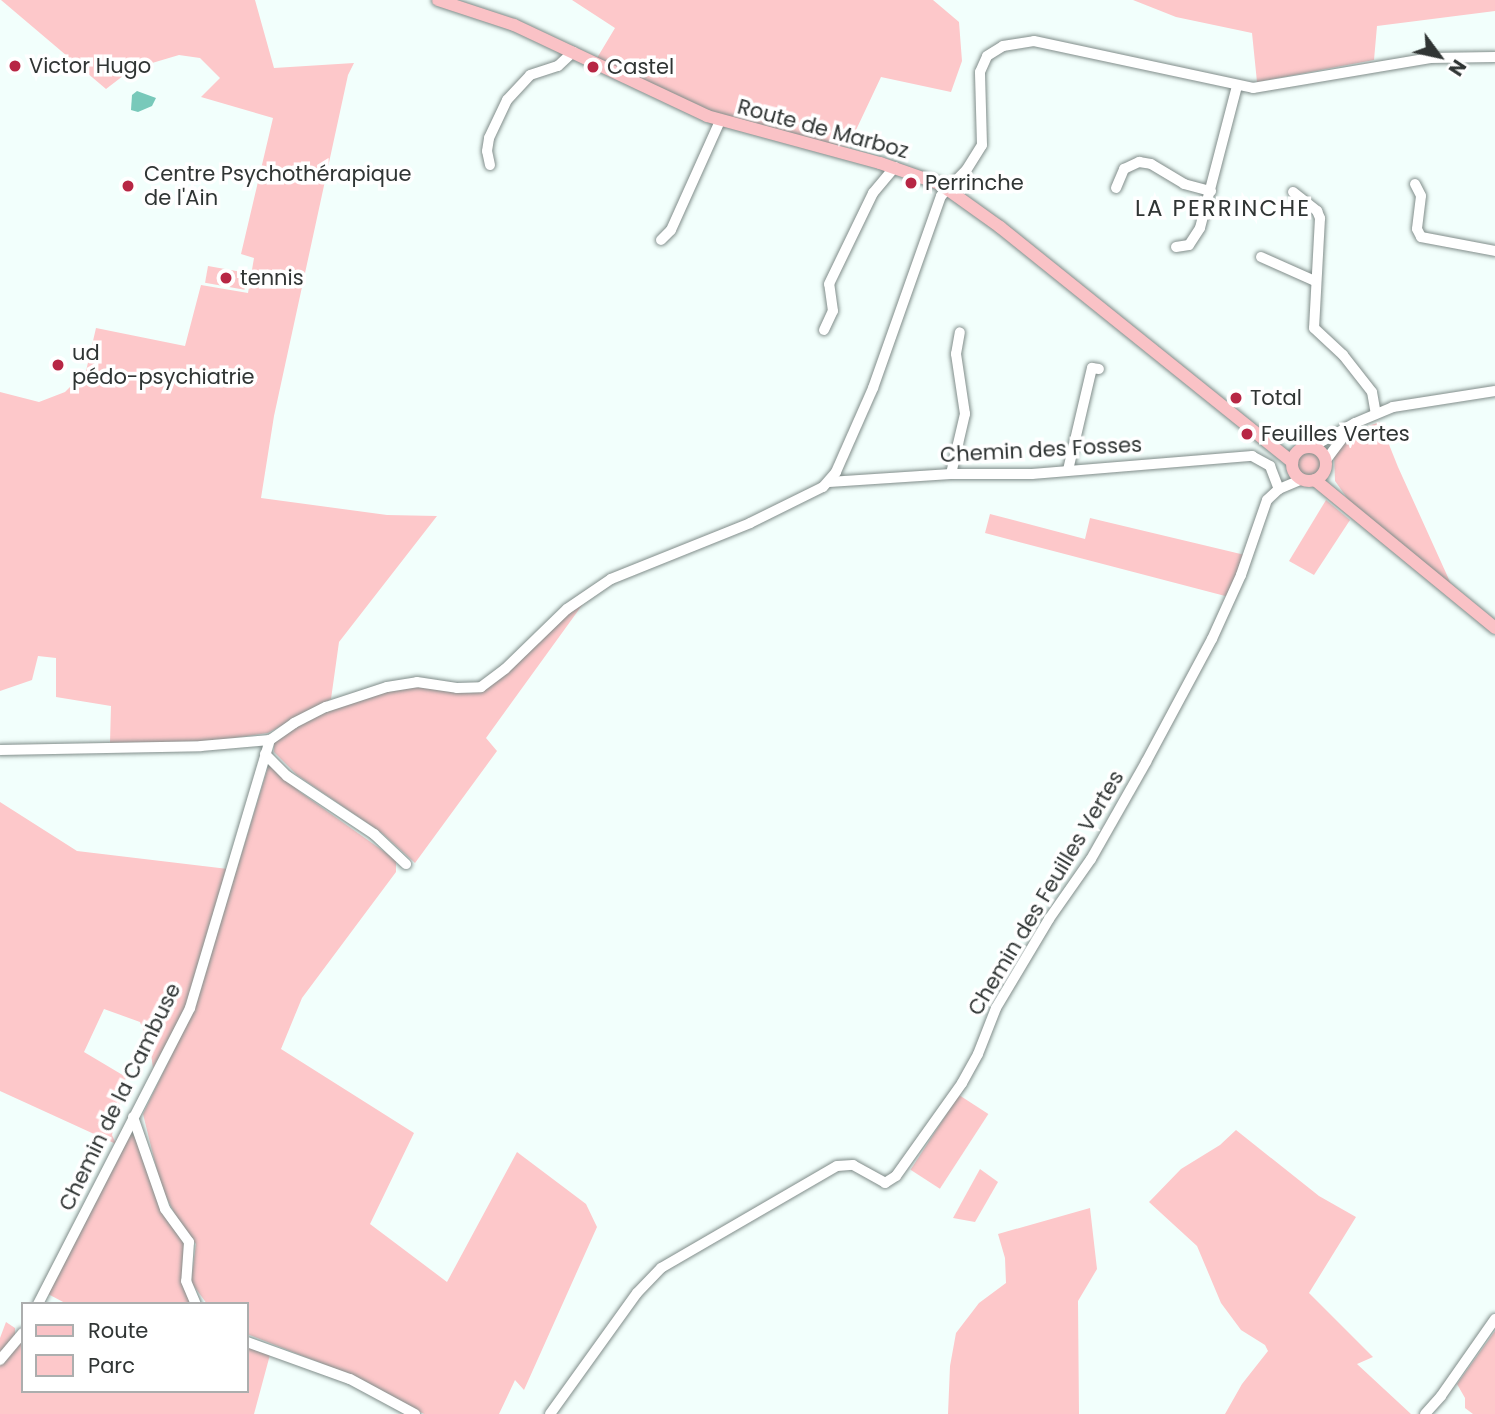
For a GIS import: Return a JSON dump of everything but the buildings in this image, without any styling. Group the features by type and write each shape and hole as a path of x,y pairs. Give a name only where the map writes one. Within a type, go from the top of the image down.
{"main road":[{"name":"Route de Marboz","path":"438,0 513,25 667,99 720,121 895,167 946,188 1000,227 1260,436 1292,465 1317,473"},
{"name":"Route de Marboz","path":"1260,436 1306,448"},
{"path":"1292,465 1306,448 1321,451 1317,473 1355,515 1495,628"}],"street":[{"path":"0,750 72,746 201,746 270,740 294,723 326,707 387,687 416,682 457,688 481,687 505,669 567,609 611,579 750,523 829,482 848,447 883,364 936,208 946,188 967,169 982,145 980,72 984,60 1003,46 1034,41 1237,86 1262,87 1430,58 1495,57"},
{"path":"490,165 487,151 489,138 507,100 530,75 558,66 573,52"},
{"path":"1176,247 1189,245 1197,234 1211,191 1237,86"},
{"path":"661,240 671,230 720,121"},
{"path":"1115,188 1124,169 1139,162 1151,164 1184,184 1211,191"},
{"path":"824,330 833,311 829,285 873,193 895,167"},
{"path":"1415,184 1421,196 1416,229 1421,237 1495,251"},
{"path":"1293,192 1320,213 1314,328 1343,355 1372,392 1371,416"},
{"path":"1261,257 1315,281"},
{"path":"951,474 965,414 956,354 960,332"},
{"path":"1068,470 1092,368 1099,369"},
{"path":"1306,448 1371,416 1413,403 1495,391"},
{"path":"1283,486 1317,473 1339,440 1371,416"},
{"name":"Chemin des Fosses","path":"829,482 951,474 1032,474 1252,456 1270,466 1283,486"},
{"path":"1283,486 1292,465"},
{"name":"Chemin des Feuilles Vertes","path":"550,1414 638,1293 661,1268 827,1170 849,1164 885,1183 902,1168 962,1083 978,1054 996,1008 1049,919 1091,859 1146,762 1212,639 1241,575 1264,506 1283,486"},
{"name":"Chemin de la Cambuse","path":"39,1302 190,1007 270,740"},
{"path":"265,754 287,776 374,834 406,864"},
{"path":"133,1117 165,1209 189,1242 186,1281 195,1302"},
{"path":"1425,1414 1441,1396 1495,1319"},
{"path":"0,1360 21,1336"},
{"path":"248,1342 350,1379 415,1414"}],"green space":[{"path":"1,0 255,0 274,68 354,63 348,75 274,416 261,498 387,515 437,516 339,642 331,699 268,733 208,742 110,743 111,706 56,697 56,658 38,656 32,680 0,691 0,392 39,402 65,392 86,371 96,328 185,346 201,285 248,293 254,258 241,254 273,118 201,97 220,78 200,58 179,55 132,69 106,89"},
{"path":"572,0 933,0 959,22 962,61 951,92 881,77 848,147 809,140 703,109 597,58 615,28"},
{"path":"1133,0 1495,0 1495,11 1377,26 1374,60 1257,82 1252,33 1176,17"},
{"name":"tennis","path":"208,266 247,273 244,290 205,283"},
{"path":"1380,422 1451,584 1366,517 1350,502 1335,481 1334,455 1359,429"},
{"path":"1310,452 1319,455 1322,464 1319,473 1310,476 1301,473 1298,464 1301,455"},
{"path":"1326,500 1350,520 1314,575 1289,561"},
{"path":"990,514 1085,539 1090,518 1245,555 1229,597 985,533"},
{"path":"588,597 486,738 497,751 415,863 382,833 297,775 274,752 274,740 293,727 343,705 393,689 417,685 470,693 489,686 554,623"},
{"path":"269,764 300,792 396,860 396,872 302,998 281,1049 414,1133 370,1224 447,1282 517,1152 586,1204 597,1227 524,1390 515,1380 499,1414 424,1414 346,1373 248,1334 248,1302 206,1302 191,1282 196,1244 178,1220 161,1187 143,1114 194,1009"},
{"path":"0,802 77,851 228,869 185,1010 153,1068 150,1047 140,1022 104,1009 84,1052 126,1077 112,1135 116,1144 0,1091"},
{"path":"959,1095 988,1114 940,1189 911,1170"},
{"path":"133,1128 184,1241 192,1302 63,1302 48,1294"},
{"path":"1236,1130 1319,1196 1356,1217 1309,1293 1373,1357 1357,1364 1411,1414 1225,1414 1242,1384 1268,1351 1265,1345 1241,1330 1221,1303 1197,1246 1149,1202 1181,1169 1220,1145"},
{"path":"980,1169 998,1182 975,1222 953,1218"},
{"path":"1090,1208 1097,1269 1078,1301 1079,1414 948,1414 950,1366 956,1333 979,1303 1006,1283 1005,1258 998,1234"},
{"path":"6,1322 15,1328 15,1337 21,1339 21,1393 248,1393 248,1344 271,1351 254,1414 0,1414 0,1338"},
{"path":"1495,1331 1495,1414 1473,1414 1465,1408 1465,1398 1457,1384"}],"shaded area":[{"path":"137,91 156,98 152,106 138,112 131,110 132,95"}],"place":[{"name":"Victor Hugo","path":"15,66"},
{"name":"Castel","path":"593,67"},
{"name":"Perrinche","path":"911,183"},
{"name":"Centre Psychothérapique de l'Ain","path":"128,186"},
{"name":"tennis","path":"226,278"},
{"name":"ud pédo-psychiatrie","path":"58,365"},
{"name":"Total","path":"1236,398"},
{"name":"Feuilles Vertes","path":"1247,434"}],"district":[{"name":"LA PERRINCHE","path":"1223,208"}]}
